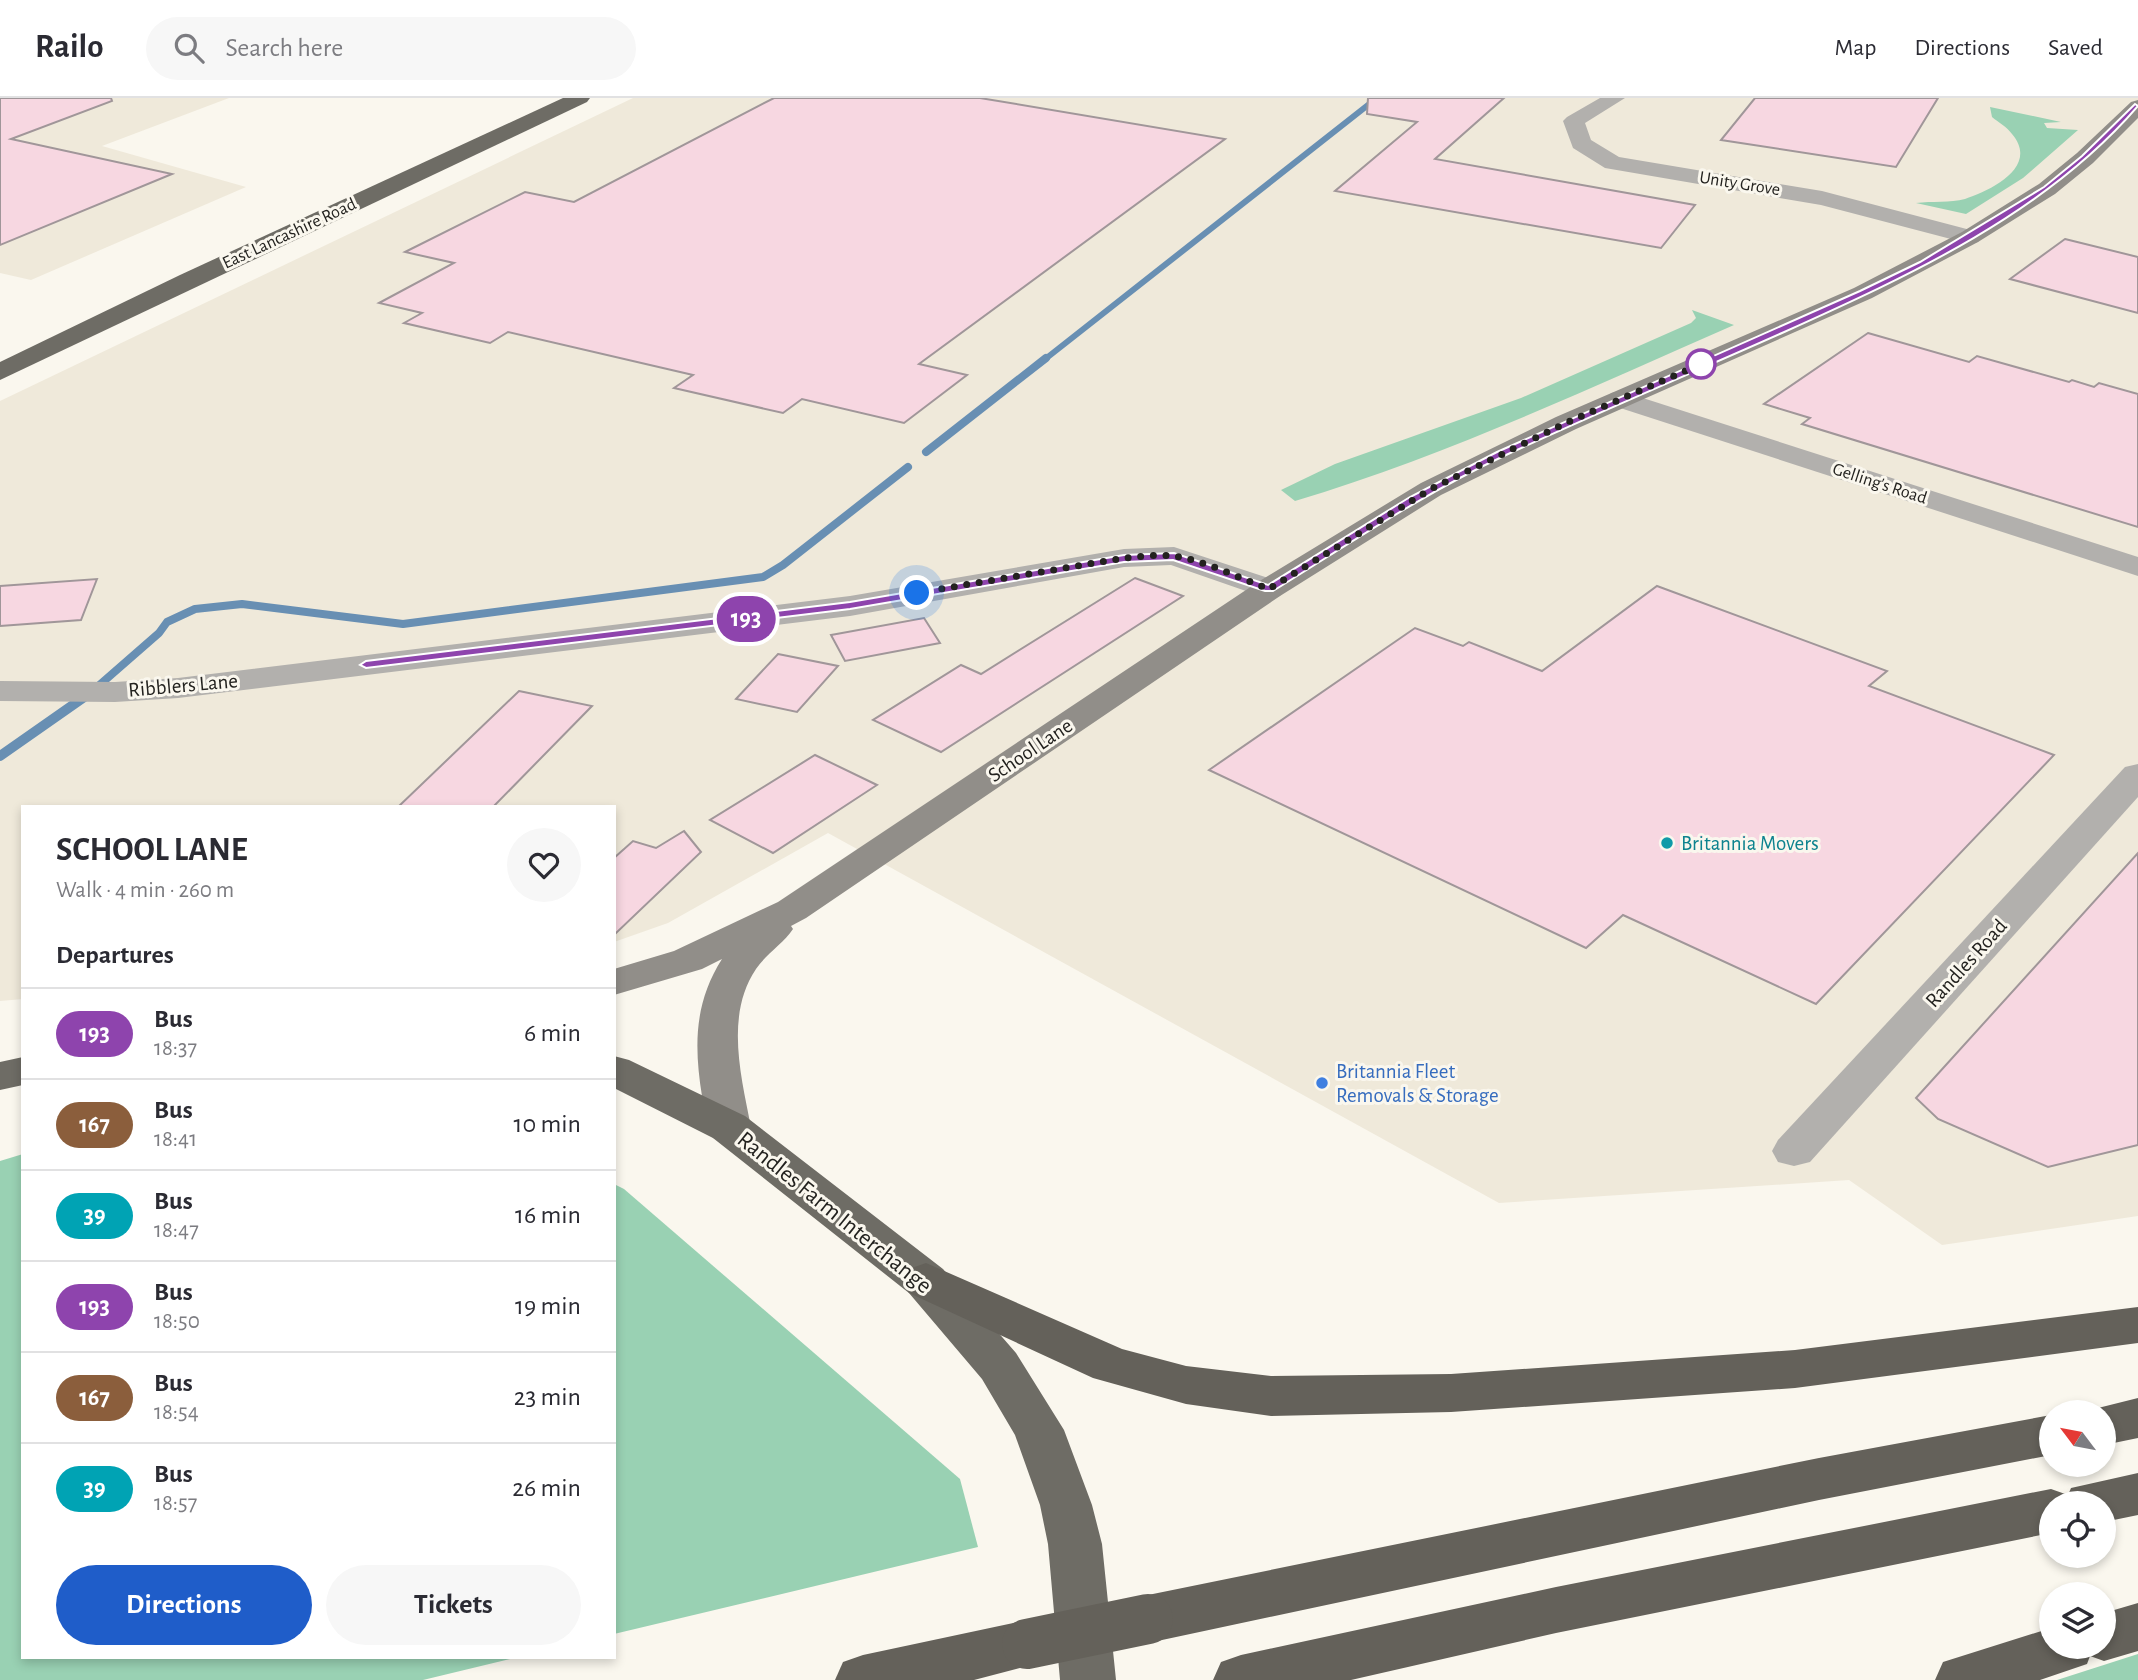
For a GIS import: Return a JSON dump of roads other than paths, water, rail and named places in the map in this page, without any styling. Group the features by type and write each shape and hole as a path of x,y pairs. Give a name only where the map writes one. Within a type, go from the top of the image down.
{"highway":[{"name":"East Lancashire Road","path":"0,349 550,98"},
{"name":"East Lancashire Road","path":"0,372 189,279 580,98"},
{"name":"Randles Farm Interchange","path":"616,1071 729,1127 926,1281 999,1366 1021,1396 1054,1466 1075,1544 1088,1680"},
{"path":"926,1281 1110,1365 1186,1385 1271,1396 1451,1394 1794,1369 2138,1325"},
{"path":"2116,1423 2138,1418"},
{"path":"863,1680 1792,1485 2039,1437"},
{"path":"2116,1498 2138,1494"},
{"path":"1241,1680 1556,1610 2039,1513"},
{"path":"2116,1633 2138,1627"},
{"path":"1963,1680 2039,1656"}],"main road":[{"name":"School Lane","path":"616,981 688,960 792,910 1269,589 1431,489 1621,399 1863,293 1969,237 2047,189 2085,158 2138,106"},
{"name":"School Lane","path":"729,1127 715,1046 720,1000 739,964 792,910"}],"street":[{"name":"Unity Grove","path":"1615,98 1574,121 1581,143 1613,163 1822,198 1969,237"},
{"name":"Gelling's Road","path":"1621,399 2138,567"},
{"name":"Ribblers Lane","path":"0,691 115,692 178,688 850,606 1124,558 1174,556 1269,589"},
{"name":"Randles Road","path":"1794,1151 2138,775"}],"waterway":[{"path":"1044,360 1377,98"},
{"path":"926,452 1046,358"},
{"path":"88,695 159,633 167,622 195,609 242,604 403,624 763,577 783,565 908,467"},
{"path":"0,756 90,693"}],"place":[{"name":"Britannia Movers","path":"1667,843"},
{"name":"Britannia Fleet Removals & Storage","path":"1322,1083"}]}
